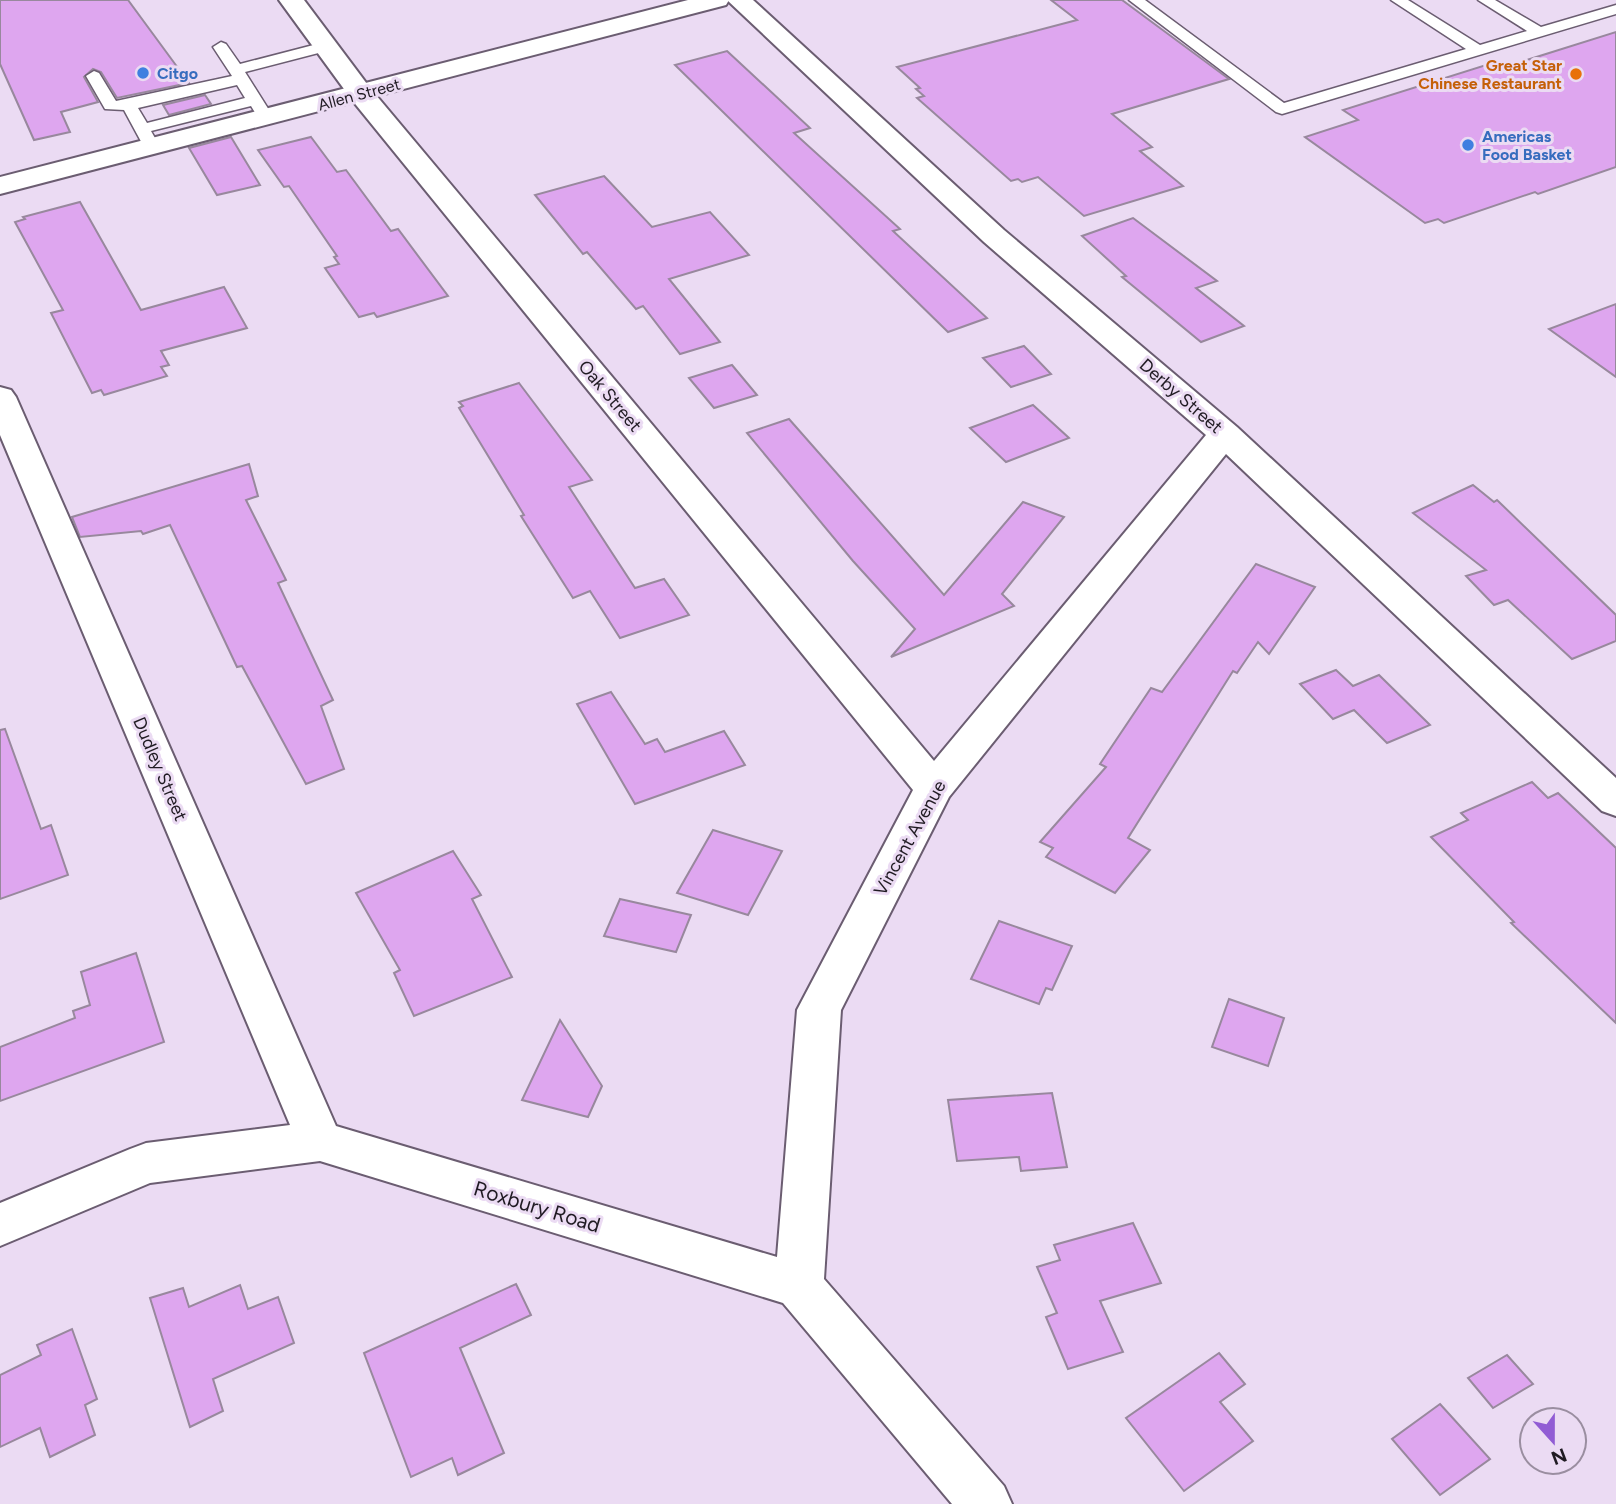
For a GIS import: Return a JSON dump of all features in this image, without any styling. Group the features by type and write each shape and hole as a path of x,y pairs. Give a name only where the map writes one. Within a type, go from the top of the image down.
{"street":[{"name":"Oak Street","path":"291,0 360,94 934,788"},
{"name":"Allen Street","path":"0,186 147,138 260,109 360,94 717,0"},
{"name":"Derby Street","path":"739,0 995,236 1225,434 1616,801"},
{"name":"Dudley Street","path":"0,397 320,1141"},
{"name":"Vincent Avenue","path":"799,1286 819,1010 934,788 1225,434"},
{"name":"Roxbury Road","path":"0,1225 146,1163 320,1141 799,1286"},
{"path":"799,1286 986,1504"}],"lane":[{"path":"1136,0 1282,109 1616,9"},
{"path":"1398,0 1478,50"},
{"path":"1485,0 1539,32"},
{"path":"221,47 260,109"},
{"path":"94,76 111,106 129,105 239,75 325,47"},
{"path":"129,105 147,138"}],"building":[{"path":"0,0 128,0 189,83 117,98 101,72 93,69 84,77 98,102 61,112 70,132 34,140 0,64"},
{"path":"1051,0 1122,0 1229,79 1112,114 1152,147 1140,151 1183,186 1084,216 1038,177 1022,182 1018,179 1011,181 917,98 924,96 916,89 920,88 897,67 1077,20"},
{"path":"1616,32 1616,167 1538,194 1535,192 1444,223 1438,219 1425,223 1305,137 1358,120 1343,110 1486,65 1495,70"},
{"path":"727,51 810,128 794,133 900,229 893,231 987,318 948,332 675,65"},
{"name":"Citgo","path":"205,95 211,104 169,115 163,105"},
{"path":"231,137 260,185 217,195 189,148"},
{"path":"311,137 337,172 346,170 391,231 398,229 448,296 377,317 374,313 359,317 325,268 339,264 334,257 337,256 289,186 284,187 258,150"},
{"path":"604,176 652,227 710,212 749,255 669,279 720,342 680,354 643,306 636,309 587,252 583,254 535,195"},
{"path":"80,202 141,310 224,287 247,328 161,351 169,365 161,367 167,376 104,395 101,390 92,393 51,313 63,310 15,222 25,219 23,217"},
{"path":"1133,218 1217,281 1196,288 1244,326 1201,342 1122,277 1126,276 1082,236"},
{"path":"1616,304 1616,377 1549,329"},
{"path":"1024,346 1051,374 1011,387 983,358"},
{"path":"732,365 757,395 714,408 689,378"},
{"path":"519,383 592,480 569,487 635,588 664,579 689,615 620,638 590,591 573,598 521,516 524,515 459,408 463,406 459,402"},
{"path":"1033,405 1069,438 1006,462 970,428"},
{"path":"789,419 944,595 1023,502 1064,517 1002,594 1014,606 891,657 915,629 853,561 747,433"},
{"path":"249,464 258,496 246,500 286,580 278,583 333,700 321,706 344,769 306,784 242,666 237,667 170,525 143,534 141,531 80,537 72,517"},
{"path":"1473,485 1494,502 1497,500 1616,615 1616,641 1572,659 1508,600 1494,605 1466,576 1486,570 1413,513"},
{"path":"1256,564 1315,587 1269,654 1258,642 1237,673 1233,671 1128,838 1150,850 1115,893 1046,857 1053,848 1040,842 1106,767 1100,764 1151,688 1162,692"},
{"path":"1336,670 1353,686 1379,675 1430,725 1387,743 1354,710 1333,719 1300,684"},
{"path":"611,692 645,744 657,739 665,752 724,731 745,765 635,804 577,704"},
{"path":"5,729 41,829 51,825 68,875 0,899 0,730"},
{"path":"1532,782 1548,798 1558,793 1616,848 1616,1023 1511,923 1514,922 1431,837 1468,820 1461,813"},
{"path":"713,830 782,851 748,915 677,893"},
{"path":"453,851 481,895 472,899 512,977 414,1016 394,973 400,970 356,893"},
{"path":"620,899 691,915 676,952 604,936"},
{"path":"999,921 1072,946 1052,990 1046,988 1039,1004 971,979"},
{"path":"136,953 164,1042 0,1101 0,1047 75,1018 73,1011 90,1005 81,972"},
{"path":"1229,999 1284,1018 1268,1066 1212,1047"},
{"path":"560,1020 602,1086 588,1117 522,1100"},
{"path":"1052,1093 1067,1167 1021,1171 1019,1157 957,1161 948,1100"},
{"path":"1133,1223 1161,1283 1100,1301 1123,1352 1068,1369 1046,1317 1057,1313 1037,1267 1060,1260 1054,1245"},
{"path":"516,1284 531,1315 460,1348 504,1453 458,1475 452,1458 411,1477 364,1353"},
{"path":"240,1285 248,1309 278,1297 294,1343 213,1379 223,1411 190,1427 150,1298 183,1288 189,1307"},
{"path":"72,1329 97,1399 85,1405 95,1435 50,1457 40,1428 0,1447 0,1375 41,1355 37,1345"},
{"path":"1219,1353 1245,1384 1220,1402 1253,1441 1184,1491 1126,1418"},
{"path":"1507,1355 1533,1384 1493,1408 1468,1378"},
{"path":"1440,1404 1490,1459 1440,1495 1392,1439"}],"place":[{"name":"Citgo","path":"143,73"},
{"name":"Great Star Chinese Restaurant","path":"1576,74"},
{"name":"Americas Food Basket","path":"1468,145"}]}
